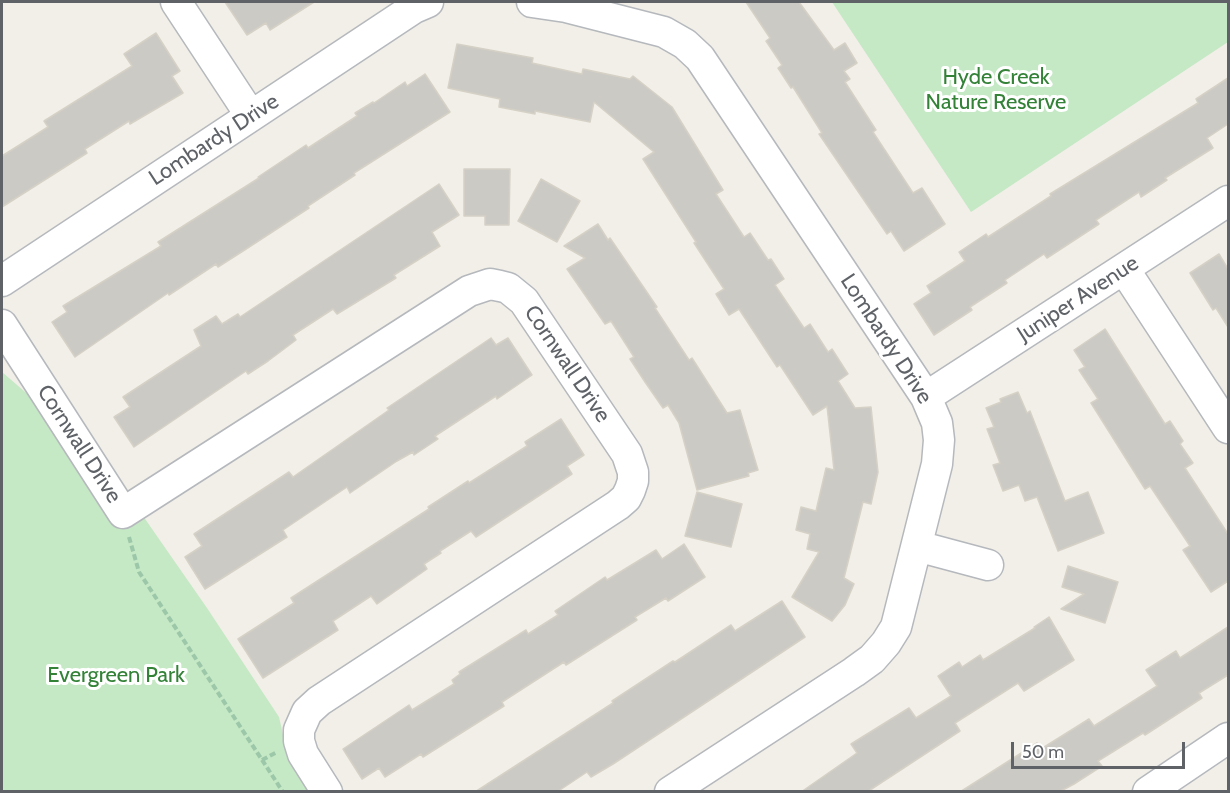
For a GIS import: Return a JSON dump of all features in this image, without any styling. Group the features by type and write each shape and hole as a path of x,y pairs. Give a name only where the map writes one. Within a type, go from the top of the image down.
{"street":[{"path":"176,2 251,116"},
{"name":"Lombardy Drive","path":"2,281 414,8 428,2"},
{"name":"Lombardy Drive","path":"532,2 567,4 664,33 685,44 700,58 926,397 937,423 939,448 937,464 917,546 896,627 880,651 854,672 670,792"},
{"name":"Juniper Avenue","path":"926,397 1228,201"},
{"path":"1124,269 1228,428"},
{"name":"Cornwall Drive","path":"2,325 123,513 469,291 490,284 515,292 524,301 627,454 633,472 630,490 626,498 618,505 307,711 301,720 299,741 303,754 327,792"},
{"path":"917,546 988,566"},
{"path":"1148,792 1228,738"}],"path":[{"path":"123,513 139,572 283,792"}],"green space":[{"name":"Hyde Creek Nature Reserve","path":"832,2 1228,2 1228,42 971,212"},
{"name":"Evergreen Park","path":"2,372 39,404 143,516 279,717 284,739 313,791 2,791"}],"building":[{"path":"225,2 314,2 270,30 266,23 247,35"},
{"path":"746,2 799,2 834,50 845,43 857,63 844,71 850,79 845,82 876,130 873,132 913,193 922,188 945,224 904,251 891,231 887,234 819,134 822,133 793,87 791,88 778,68 782,65 766,41 770,38"},
{"path":"156,33 180,71 172,76 183,93 130,124 129,121 85,149 87,153 2,207 2,156 48,127 44,121 132,66 124,54"},
{"path":"457,44 533,58 532,63 582,74 583,69 630,79 633,76 672,107 723,190 716,194 744,237 750,233 784,279 775,285 804,328 810,324 828,352 832,349 848,374 838,381 855,408 871,407 878,472 871,504 863,502 844,578 854,584 845,605 832,621 792,597 819,552 807,549 810,534 796,530 801,507 816,511 826,468 834,470 827,406 813,415 780,365 777,367 739,309 729,315 716,294 724,289 643,159 654,152 594,102 590,122 535,111 535,114 499,107 500,99 448,88"},
{"path":"425,74 450,112 354,173 355,175 308,206 309,208 218,267 216,264 169,295 168,293 75,357 52,322 67,312 63,306 161,246 158,242 259,178 306,145 308,148 357,116 355,113 405,82 407,86"},
{"path":"1228,78 1228,124 1207,138 1213,148 1165,178 1167,180 1141,197 1139,192 1096,220 1099,224 1047,258 1044,254 1005,280 1007,283 970,307 972,310 934,335 914,304 931,293 927,286 965,261 959,252 986,234 988,237 1051,196 1050,194 1198,103 1196,99"},
{"path":"464,169 510,169 509,225 485,225 485,216 464,216"},
{"path":"541,179 580,201 557,242 518,221"},
{"path":"439,184 459,215 432,232 440,246 394,275 396,278 337,314 333,309 293,335 296,340 268,361 248,374 246,371 134,447 114,417 130,407 123,397 201,346 194,330 216,316 222,324 238,314 240,317"},
{"path":"598,224 657,307 655,308 689,360 692,358 727,413 740,410 758,470 748,473 749,476 697,490 679,423 668,405 663,408 645,382 630,359 634,357 611,321 605,324 567,269 585,258 564,246"},
{"path":"1219,254 1228,269 1228,327 1216,308 1213,310 1190,273"},
{"path":"1105,329 1165,424 1170,421 1183,441 1180,444 1193,463 1185,468 1228,534 1228,581 1211,592 1183,550 1190,546 1150,486 1145,489 1091,403 1098,399 1079,370 1085,367 1074,350"},
{"path":"491,338 496,345 508,338 532,375 435,436 438,439 414,455 413,452 397,461 350,493 347,487 283,530 287,537 205,589 185,557 202,546 194,534 289,472 293,477 389,410 387,408"},
{"path":"1018,392 1027,413 1030,411 1065,501 1088,492 1104,533 1058,551 1037,497 1025,501 1019,485 1003,491 993,465 1000,463 987,429 994,427 986,408"},
{"path":"561,419 584,455 567,466 572,474 476,537 471,531 440,551 441,553 424,564 427,569 377,604 371,596 333,621 338,630 263,678 238,639 294,603 291,598 429,509 428,507 468,481 469,483 527,446 525,442"},
{"path":"697,492 742,504 731,547 685,536"},
{"path":"684,544 705,577 668,601 666,598 635,617 637,620 566,665 564,662 502,702 504,706 423,757 421,754 385,777 379,768 362,779 343,749 409,705 412,710 454,684 452,680 460,674 459,672 526,630 528,634 558,615 555,611 605,577 607,580 656,550 662,559"},
{"path":"1068,566 1118,582 1105,623 1061,609 1084,594 1062,587"},
{"path":"782,601 805,637 613,764 591,777 587,772 557,792 475,792 613,703 612,701 673,661 675,662 731,625 735,631"},
{"path":"1049,617 1074,660 1024,691 1018,683 955,723 960,731 867,792 801,792 857,753 851,744 909,708 916,718 951,696 938,676 959,662 962,667 980,655 983,660"},
{"path":"1228,627 1228,675 1199,693 1202,698 1145,735 1143,733 1098,761 1102,766 1074,784 1059,792 960,792 1037,743 1041,749 1089,719 1094,726 1157,686 1146,670 1176,651 1180,658"}]}
